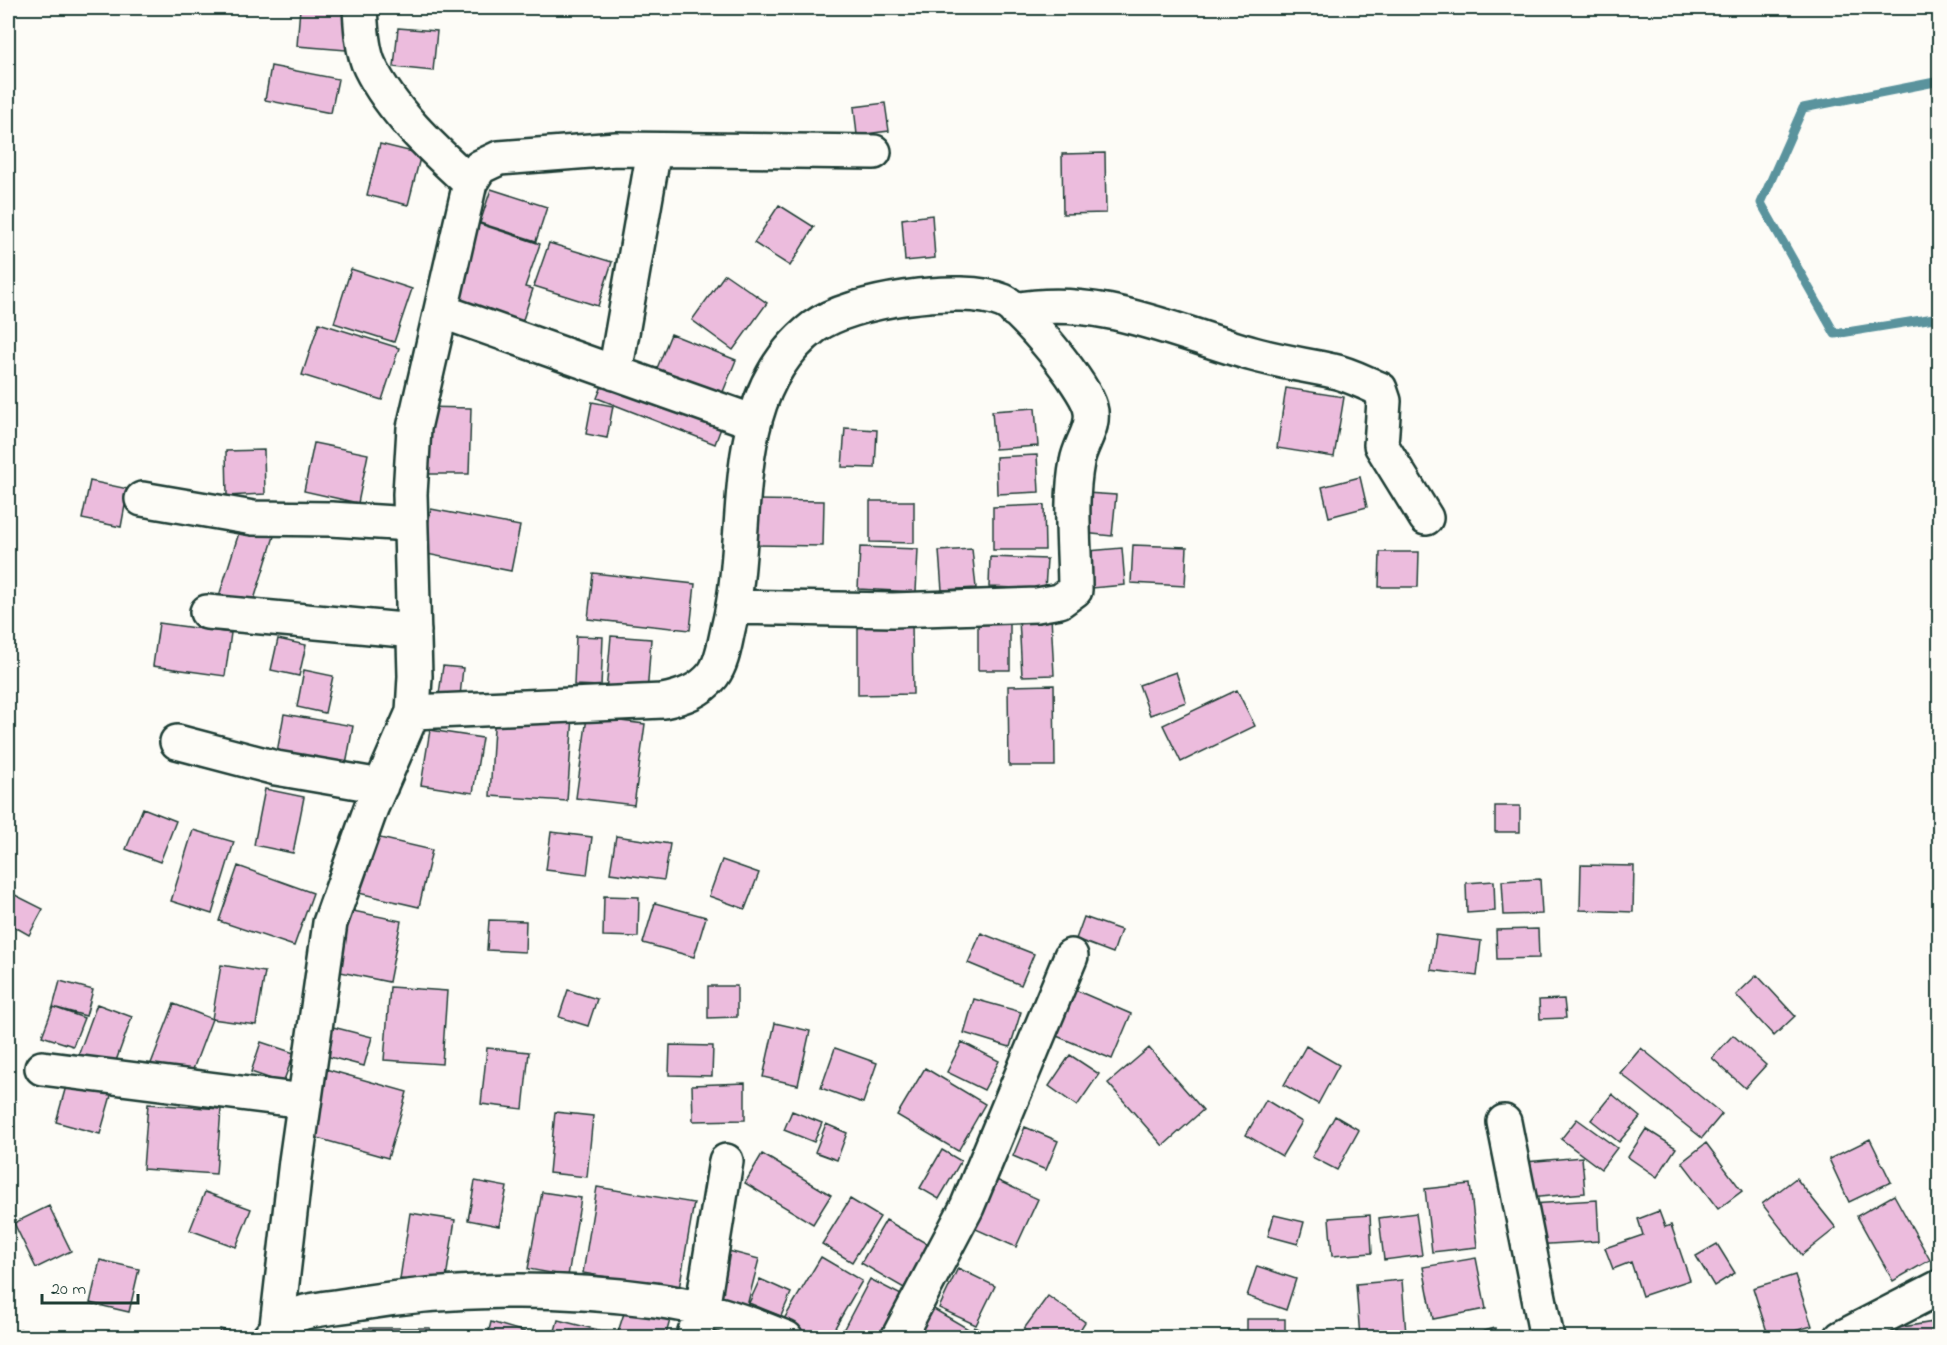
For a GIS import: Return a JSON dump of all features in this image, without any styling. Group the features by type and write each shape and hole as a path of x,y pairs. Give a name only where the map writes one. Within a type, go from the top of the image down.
{"street":[{"path":"360,8 369,66 392,101 423,137 470,183"},
{"path":"273,1332 330,923 381,786 413,712 414,631 410,524 414,428 470,183 480,167 499,158 616,149 874,152"},
{"path":"615,373 654,150"},
{"path":"413,712 679,698 699,689 714,673 733,607 746,471 754,422 766,387 784,356 815,326 857,307 917,296 971,295 1004,302 1026,319 1062,363 1090,406 1092,420 1077,459 1074,481 1075,590 1060,601 1037,605 893,610 733,607"},
{"path":"1015,310 1038,306 1070,306 1142,317 1278,362 1335,371 1380,389 1384,401 1381,445 1426,518"},
{"path":"441,311 754,422"},
{"path":"142,499 252,518 331,519 410,524"},
{"path":"207,612 414,631"},
{"path":"177,742 276,768 381,786"},
{"path":"898,1338 967,1207 1071,956"},
{"path":"42,1068 304,1101"},
{"path":"1504,1122 1547,1338"},
{"path":"698,1324 726,1161"},
{"path":"1858,1334 1940,1287"},
{"path":"273,1332 304,1312 432,1293 580,1293 656,1300 698,1324"},
{"path":"698,1324 724,1314 786,1338"}],"building":[{"path":"300,8 350,9 346,50 297,46"},
{"path":"398,28 437,31 433,71 394,67"},
{"path":"271,66 338,79 331,113 265,100"},
{"path":"885,103 889,131 857,135 854,107"},
{"path":"380,144 421,154 408,205 367,195"},
{"path":"1105,153 1106,213 1063,214 1062,154"},
{"path":"491,189 547,207 536,241 480,223"},
{"path":"779,205 814,227 790,266 754,243"},
{"path":"932,215 935,258 905,261 902,219"},
{"path":"471,221 540,244 525,287 533,289 518,335 447,311"},
{"path":"549,243 612,262 598,306 534,286"},
{"path":"351,269 412,289 394,342 334,323"},
{"path":"725,274 767,303 733,350 692,320"},
{"path":"319,323 399,348 382,400 302,375"},
{"path":"671,334 736,360 718,404 653,378"},
{"path":"607,374 724,420 715,444 597,398"},
{"path":"1286,388 1344,397 1334,457 1277,448"},
{"path":"592,402 613,406 607,438 586,434"},
{"path":"422,407 471,408 469,474 422,474"},
{"path":"1035,408 1038,446 995,449 992,411"},
{"path":"845,428 877,430 875,468 842,467"},
{"path":"314,443 368,454 358,503 304,491"},
{"path":"264,450 265,494 227,496 226,451"},
{"path":"1037,455 1039,492 997,494 996,457"},
{"path":"1360,477 1367,507 1329,517 1322,487"},
{"path":"90,481 128,489 121,527 82,519"},
{"path":"1086,493 1116,495 1112,536 1083,533"},
{"path":"754,500 824,501 823,546 753,545"},
{"path":"870,501 914,501 914,543 870,542"},
{"path":"1044,505 1045,550 993,550 993,507"},
{"path":"431,509 520,526 511,571 422,553"},
{"path":"243,520 276,530 252,606 219,596"},
{"path":"1133,545 1187,547 1185,586 1131,583"},
{"path":"860,547 918,549 916,592 858,589"},
{"path":"1122,548 1125,585 1080,589 1077,552"},
{"path":"972,549 976,588 942,590 939,551"},
{"path":"1380,552 1419,552 1418,587 1379,587"},
{"path":"990,557 1047,559 1045,589 989,587"},
{"path":"593,573 695,584 690,630 588,619"},
{"path":"1051,616 1054,675 1022,676 1019,618"},
{"path":"912,622 913,694 858,695 858,623"},
{"path":"978,622 1010,622 1010,670 978,670"},
{"path":"159,623 231,633 225,676 153,666"},
{"path":"576,636 603,637 601,686 574,685"},
{"path":"611,636 651,639 647,695 606,692"},
{"path":"278,639 306,645 299,676 271,670"},
{"path":"443,666 463,668 460,696 439,694"},
{"path":"304,670 333,676 325,713 297,707"},
{"path":"1176,672 1186,702 1150,715 1139,685"},
{"path":"1054,685 1055,766 1009,766 1008,686"},
{"path":"1237,690 1255,726 1181,762 1163,725"},
{"path":"495,711 573,716 567,801 490,796"},
{"path":"284,714 353,726 345,771 276,758"},
{"path":"587,717 645,724 634,805 576,798"},
{"path":"430,730 482,738 473,793 421,785"},
{"path":"265,789 304,797 293,853 254,845"},
{"path":"1495,806 1520,806 1520,832 1495,832"},
{"path":"143,808 176,821 160,862 126,849"},
{"path":"193,830 234,842 212,914 171,901"},
{"path":"551,832 592,837 587,875 546,870"},
{"path":"363,834 432,850 419,907 350,891"},
{"path":"616,836 670,844 664,880 610,873"},
{"path":"722,860 759,873 745,909 709,896"},
{"path":"1581,865 1634,866 1633,912 1580,910"},
{"path":"238,866 313,893 294,946 219,921"},
{"path":"1540,879 1542,914 1504,915 1502,881"},
{"path":"1494,881 1495,911 1467,913 1466,883"},
{"path":"13,894 43,909 29,935 8,923 8,905"},
{"path":"604,896 639,897 638,937 603,936"},
{"path":"655,903 706,917 694,957 643,943"},
{"path":"339,908 401,921 389,982 326,969"},
{"path":"1084,917 1121,930 1113,953 1076,939"},
{"path":"489,920 526,921 525,952 487,950"},
{"path":"1538,929 1539,958 1497,959 1496,930"},
{"path":"981,933 1034,954 1021,985 968,963"},
{"path":"1436,935 1481,941 1477,976 1431,970"},
{"path":"221,965 265,972 256,1025 212,1019"},
{"path":"1757,975 1795,1016 1774,1036 1736,995"},
{"path":"60,981 93,990 86,1016 53,1007"},
{"path":"708,986 737,986 737,1017 708,1018"},
{"path":"1066,986 1131,1014 1112,1059 1047,1032"},
{"path":"390,987 447,991 442,1064 384,1060"},
{"path":"568,990 597,999 588,1026 559,1017"},
{"path":"974,999 1021,1012 1010,1047 964,1033"},
{"path":"1564,999 1566,1018 1540,1019 1539,1000"},
{"path":"97,1004 132,1017 113,1069 78,1056"},
{"path":"174,1004 212,1019 189,1080 150,1066"},
{"path":"53,1007 84,1018 73,1046 42,1036"},
{"path":"775,1023 810,1031 798,1085 763,1077"},
{"path":"329,1026 372,1037 364,1066 322,1055"},
{"path":"1733,1035 1766,1065 1745,1088 1712,1058"},
{"path":"261,1042 294,1053 283,1083 251,1072"},
{"path":"962,1042 999,1061 984,1090 947,1072"},
{"path":"670,1045 713,1046 712,1076 669,1075"},
{"path":"1306,1046 1339,1065 1318,1104 1284,1085"},
{"path":"487,1048 529,1052 523,1109 481,1104"},
{"path":"835,1048 877,1063 863,1103 821,1088"},
{"path":"1149,1048 1203,1110 1163,1146 1108,1083"},
{"path":"1641,1048 1722,1114 1702,1138 1620,1073"},
{"path":"1070,1055 1099,1074 1077,1106 1049,1086"},
{"path":"322,1068 407,1092 388,1158 303,1134"},
{"path":"925,1068 985,1104 958,1151 897,1115"},
{"path":"68,1079 112,1092 100,1134 56,1122"},
{"path":"745,1083 745,1120 693,1121 692,1085"},
{"path":"1612,1094 1640,1117 1619,1142 1591,1120"},
{"path":"1266,1100 1302,1122 1282,1156 1246,1135"},
{"path":"148,1104 221,1109 216,1174 143,1169"},
{"path":"792,1111 822,1123 814,1142 784,1130"},
{"path":"555,1112 593,1116 587,1177 549,1173"},
{"path":"1335,1116 1359,1130 1337,1170 1312,1157"},
{"path":"1577,1119 1617,1148 1601,1169 1561,1139"},
{"path":"826,1124 847,1133 837,1160 815,1152"},
{"path":"1025,1127 1058,1141 1046,1170 1013,1156"},
{"path":"1646,1129 1676,1148 1657,1177 1628,1157"},
{"path":"1870,1139 1891,1182 1849,1202 1829,1159"},
{"path":"1706,1143 1742,1191 1718,1209 1682,1162"},
{"path":"942,1150 961,1161 939,1199 920,1188"},
{"path":"762,1154 831,1195 813,1224 745,1183"},
{"path":"1582,1157 1585,1193 1528,1198 1525,1162"},
{"path":"992,1178 1038,1199 1016,1247 969,1226"},
{"path":"1796,1178 1836,1228 1802,1255 1762,1204"},
{"path":"475,1181 507,1187 499,1226 468,1220"},
{"path":"1470,1184 1477,1247 1432,1252 1425,1189"},
{"path":"597,1187 694,1203 679,1289 583,1273"},
{"path":"205,1192 251,1209 236,1247 190,1230"},
{"path":"542,1192 581,1198 568,1276 528,1269"},
{"path":"1894,1195 1930,1260 1893,1281 1857,1216"},
{"path":"850,1199 880,1217 852,1262 822,1244"},
{"path":"1597,1200 1599,1241 1533,1245 1530,1204"},
{"path":"49,1206 71,1251 36,1268 14,1223"},
{"path":"1659,1211 1665,1227 1671,1225 1690,1280 1642,1296 1631,1262 1613,1269 1605,1248 1643,1235 1638,1219"},
{"path":"410,1213 455,1220 445,1285 400,1279"},
{"path":"1416,1213 1422,1255 1384,1260 1379,1218"},
{"path":"1274,1215 1304,1222 1298,1244 1268,1236"},
{"path":"1370,1215 1372,1253 1332,1256 1329,1218"},
{"path":"886,1220 929,1245 904,1288 861,1263"},
{"path":"1717,1244 1735,1273 1714,1286 1696,1256"},
{"path":"717,1248 759,1259 747,1306 705,1296"},
{"path":"821,1257 862,1281 829,1338 815,1338 784,1319"},
{"path":"1476,1258 1486,1309 1433,1319 1423,1267"},
{"path":"100,1260 139,1269 129,1312 90,1303"},
{"path":"1257,1266 1296,1279 1286,1310 1247,1296"},
{"path":"958,1268 995,1286 976,1325 939,1308"},
{"path":"1795,1275 1812,1326 1769,1338 1753,1288"},
{"path":"760,1279 791,1293 781,1316 749,1303"},
{"path":"870,1279 909,1299 889,1338 839,1338"},
{"path":"1402,1280 1406,1335 1360,1338 1356,1284"},
{"path":"1048,1296 1085,1322 1075,1338 1035,1338 1023,1330"},
{"path":"927,1305 970,1330 966,1338 908,1338"},
{"path":"626,1307 670,1320 665,1338 616,1338"},
{"path":"1247,1319 1285,1319 1285,1338 1247,1338"},
{"path":"558,1320 610,1333 609,1338 553,1338"},
{"path":"1940,1321 1940,1338 1898,1338 1897,1328"},
{"path":"491,1322 528,1333 526,1338 487,1338"},
{"path":"702,1325 746,1338 699,1338"},
{"path":"974,1327 995,1338 969,1338"},
{"path":"364,1328 430,1328 430,1338 364,1338"},
{"path":"1495,1328 1498,1338 1461,1338"},
{"path":"20,1329 43,1338 17,1338"},
{"path":"220,1329 241,1334 240,1338 218,1338"}],"waterway":[{"path":"1940,81 1803,108 1761,203 1835,334 1940,317"}]}
